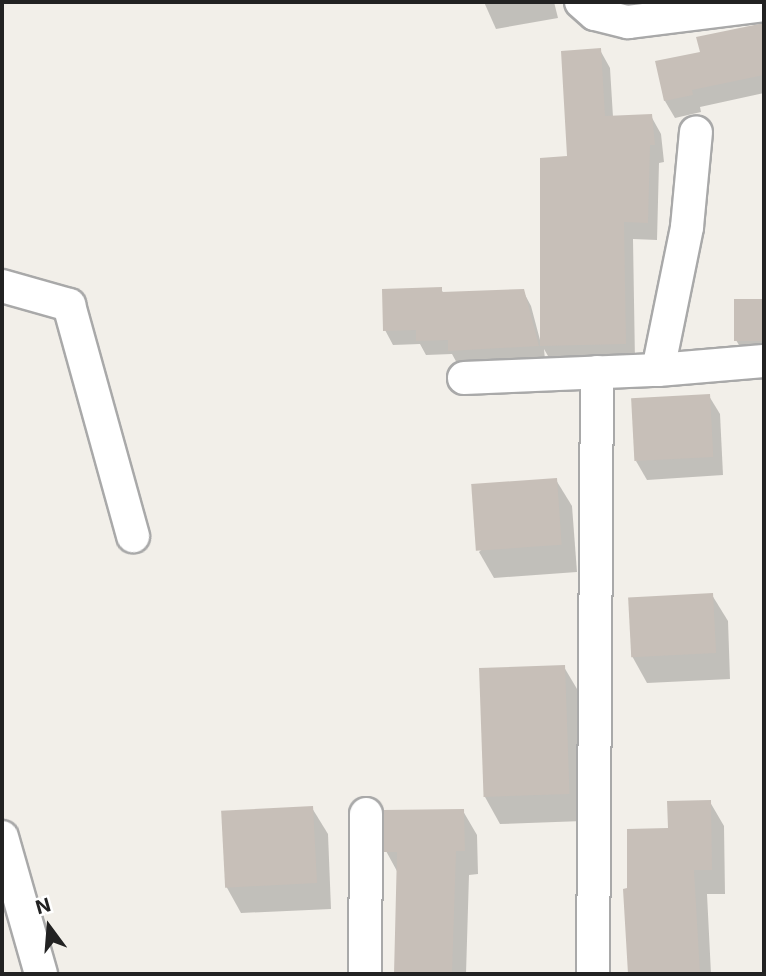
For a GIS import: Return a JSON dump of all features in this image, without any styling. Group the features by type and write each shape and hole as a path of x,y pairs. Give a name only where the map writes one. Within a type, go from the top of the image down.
{"street":[{"path":"581,2 595,14 628,22 764,5"},
{"path":"658,370 687,227 696,132"},
{"path":"2,286 69,305 133,536"},
{"path":"464,378 658,370 764,361"},
{"path":"593,974 597,372"},
{"path":"365,974 366,814"},
{"path":"2,837 8,882 41,974"}],"building":[{"path":"764,23 764,75 692,90 693,95 664,101 655,61 700,52 696,37"},
{"path":"601,48 605,116 652,114 655,145 650,145 648,223 624,222 626,344 540,346 540,158 567,156 561,51"},
{"path":"442,287 442,292 524,289 539,346 448,351 448,340 416,341 416,330 383,331 382,289"},
{"path":"734,299 764,299 764,341 734,341"},
{"path":"710,394 713,457 634,461 631,398"},
{"path":"557,478 562,545 476,551 471,484"},
{"path":"713,593 716,653 631,657 628,597"},
{"path":"565,665 570,794 484,797 479,668"},
{"path":"711,800 712,870 694,870 700,974 628,974 623,889 627,888 627,829 668,828 667,801"},
{"path":"313,806 317,883 225,888 221,811"},
{"path":"464,809 465,851 456,851 452,974 394,974 397,852 384,852 383,810"}]}
